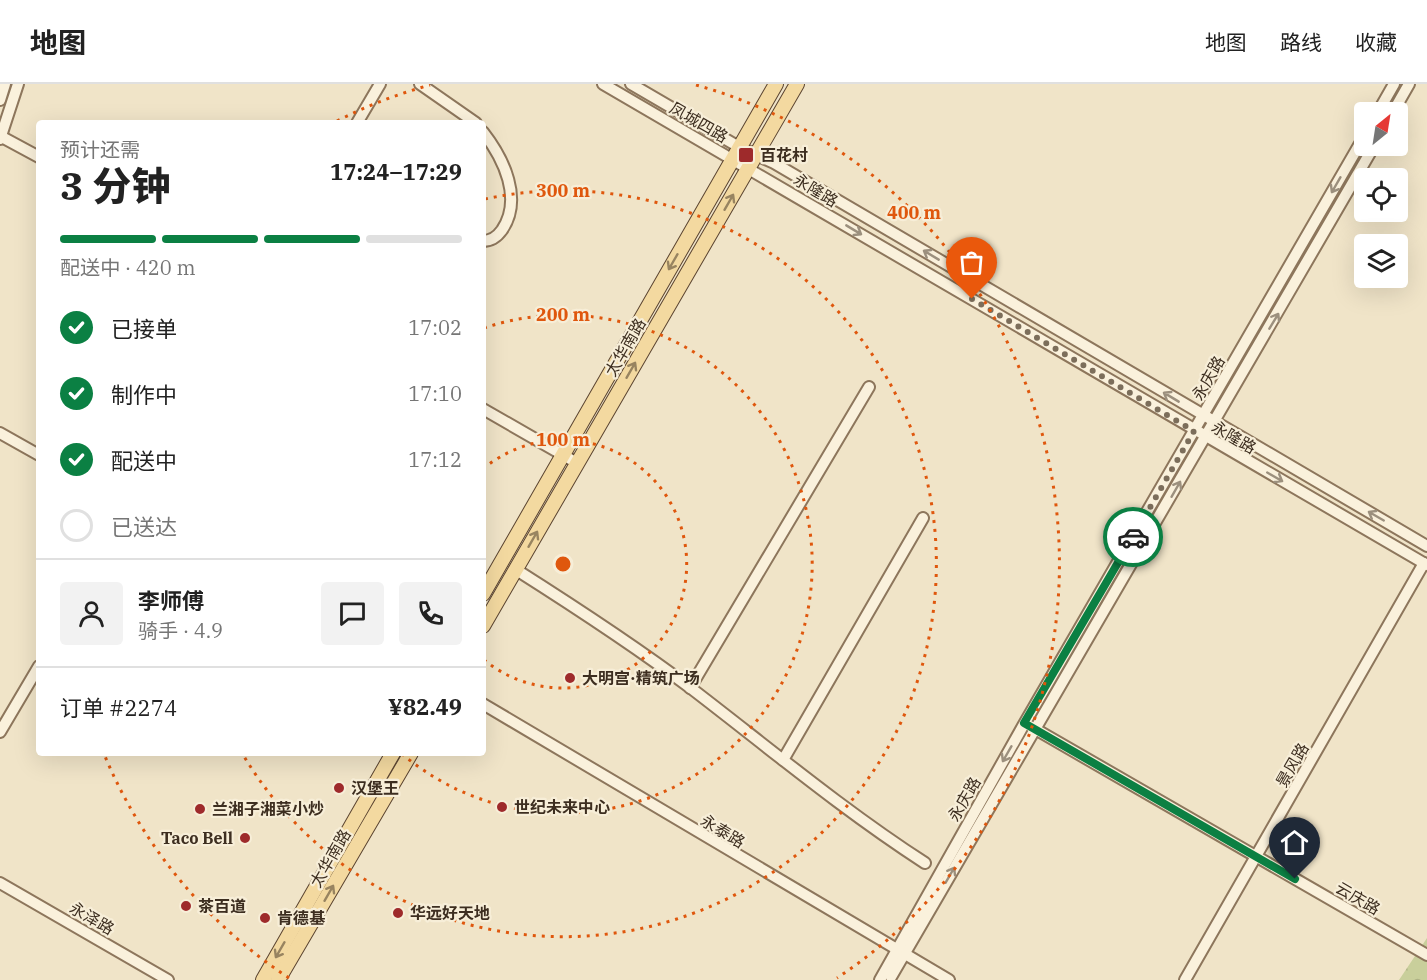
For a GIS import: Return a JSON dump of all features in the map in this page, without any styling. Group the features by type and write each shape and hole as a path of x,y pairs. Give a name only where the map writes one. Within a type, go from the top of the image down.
{"main road":[{"name":"太华南路","path":"486,589 776,84"},
{"name":"太华南路","path":"486,621 797,84"},
{"name":"太华南路","path":"263,980 391,756"},
{"name":"太华南路","path":"278,980 409,756"}],"street":[{"path":"0,100 5,84"},
{"path":"18,84 0,137 36,155"},
{"path":"359,120 380,84"},
{"path":"420,84 472,120"},
{"name":"凤城四路","path":"603,84 735,152 757,153"},
{"name":"凤城四路","path":"632,84 735,152 749,168"},
{"path":"1384,102 1394,84"},
{"path":"1399,102 1409,84"},
{"path":"486,137 502,163 511,188 512,207 508,221 500,234 486,241"},
{"name":"永隆路","path":"757,153 1427,546"},
{"name":"永庆路","path":"889,980 901,952 1194,431 1354,154"},
{"name":"永庆路","path":"1029,726 1214,422 1368,156"},
{"name":"永隆路","path":"749,168 1194,431 1425,564"},
{"path":"690,688 870,387"},
{"path":"486,411 577,463"},
{"path":"0,433 36,453"},
{"path":"783,760 922,518"},
{"name":"景风路","path":"1185,980 1425,564"},
{"path":"515,569 598,622 690,688 873,829 925,863"},
{"path":"0,732 36,671"},
{"name":"永泰路","path":"486,706 950,980"},
{"name":"云庆路","path":"1029,726 1427,955"},
{"name":"永泽路","path":"0,883 168,980"},
{"name":"永庆路","path":"880,980 901,952"}],"green space":[{"path":"1427,938 1427,980 1399,980"}],"way so far":[{"path":"972,299 1194,431 1133,537"}],"place":[{"name":"百花村","path":"746,155"},
{"name":"大明宫·精筑广场","path":"570,678"},
{"name":"汉堡王","path":"339,788"},
{"name":"世纪未来中心","path":"502,807"},
{"name":"兰湘子湘菜小炒","path":"200,809"},
{"name":"Taco Bell","path":"245,838"},
{"name":"茶百道","path":"186,906"},
{"name":"华远好天地","path":"398,913"},
{"name":"肯德基","path":"265,918"}],"route":[{"path":"1133,537 1024,723 1295,879"}]}
